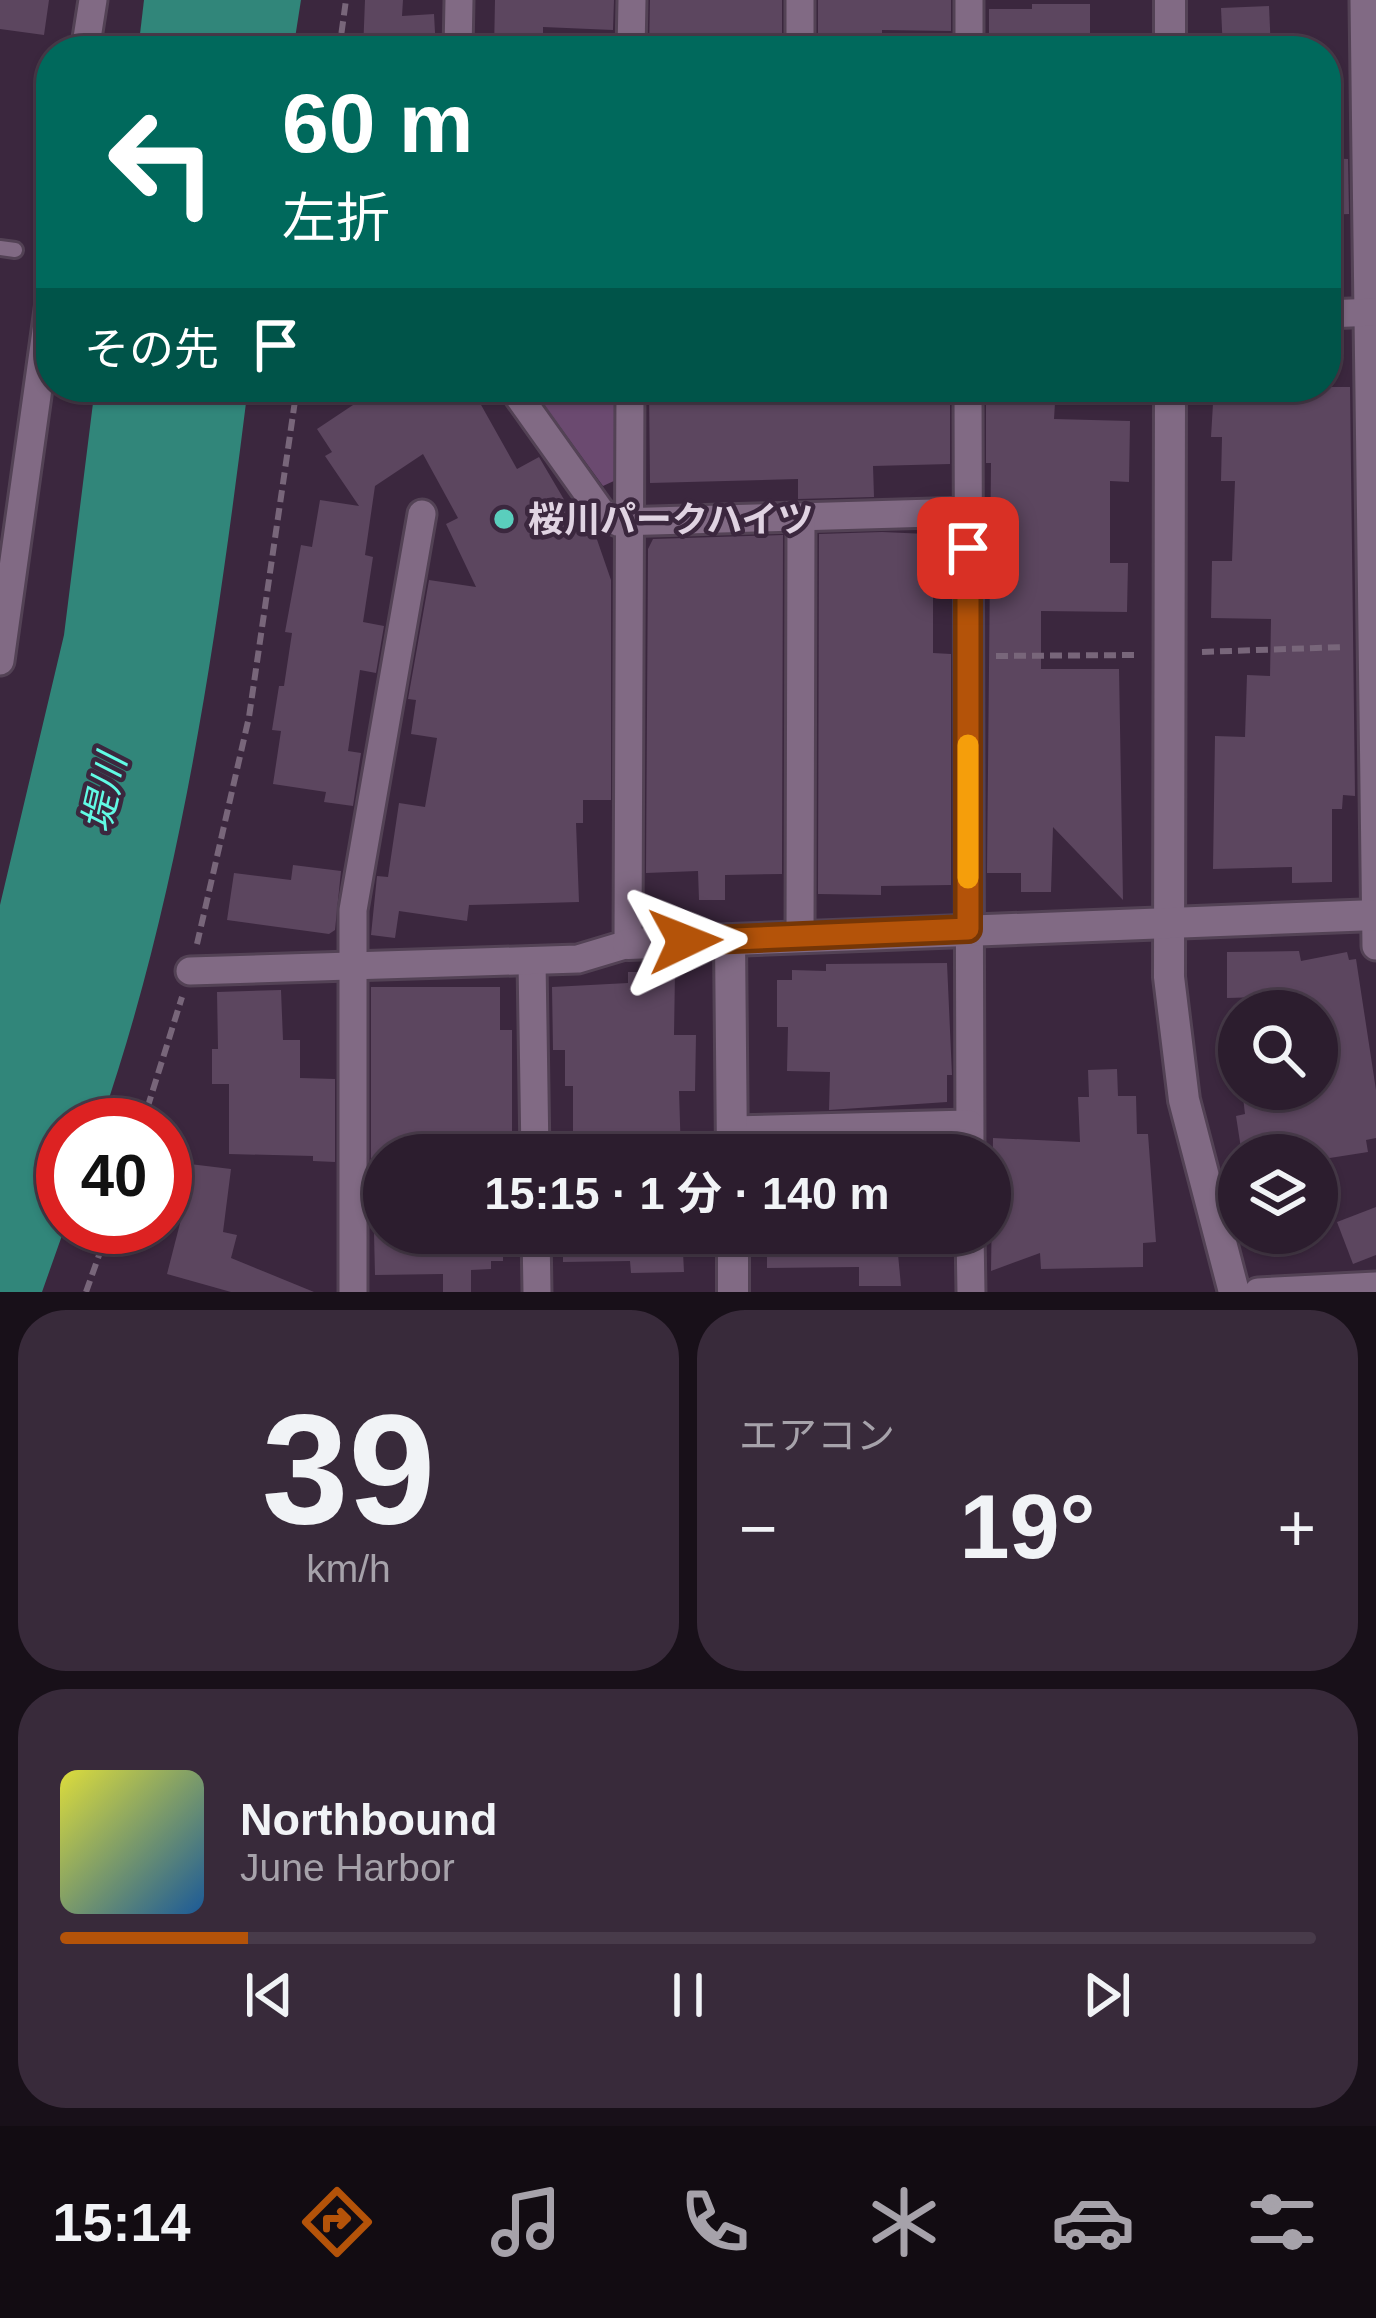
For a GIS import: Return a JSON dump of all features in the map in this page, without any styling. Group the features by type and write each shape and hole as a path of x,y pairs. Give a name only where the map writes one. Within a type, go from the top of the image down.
{"street":[{"path":"88,36 93,0"},
{"path":"458,36 459,0"},
{"path":"631,36 632,0"},
{"path":"800,0 800,36"},
{"path":"969,0 969,36"},
{"path":"1170,0 1170,36"},
{"path":"190,971 532,961 608,955 628,944 968,929 1167,922 1375,926 1371,136 1364,0"},
{"path":"1341,313 1371,312"},
{"path":"0,661 36,402"},
{"path":"523,402 601,512 628,524 968,512"},
{"path":"628,944 630,402"},
{"path":"968,402 970,1134"},
{"path":"1170,402 1167,922 1184,1100 1234,1292"},
{"path":"353,1292 353,910 422,514"},
{"path":"800,937 801,519"},
{"path":"730,940 732,1134"},
{"path":"532,961 535,1134"},
{"path":"838,1134 970,1124"},
{"path":"536,1254 537,1292"},
{"path":"733,1254 733,1292"},
{"path":"970,1254 971,1292"},
{"path":"1258,1292 1376,1286"}],"path":[{"path":"342,36 346,0"},
{"path":"150,1098 190,971 249,717 295,402"},
{"path":"1199,652 1370,646"},
{"path":"968,656 1137,656"},
{"path":"86,1292 99,1254"}],"shaded area":[{"path":"542,402 617,402 616,480 603,486"}],"water":[{"path":"144,0 301,0 295,36 140,36"},
{"name":"堤川","path":"93,402 246,402 193,760 129,1035 109,1098 36,1098 36,1254 55,1254 42,1292 0,1292 0,905 64,635"}],"building":[{"path":"0,0 49,0 44,35 0,29"},
{"path":"365,0 403,0 402,16 434,14 435,36 364,36"},
{"path":"495,0 614,0 613,30 543,27 543,36 494,36"},
{"path":"650,0 782,0 782,36 649,36"},
{"path":"818,0 951,0 951,31 818,36"},
{"path":"1032,4 1090,4 1090,36 989,36 989,9 1032,9"},
{"path":"1269,6 1270,36 1222,36 1221,8"},
{"path":"1341,159 1348,159 1349,214 1341,214"},
{"path":"1341,387 1350,387 1355,796 1343,795 1342,809 1332,809 1332,882 1292,883 1292,867 1213,869 1215,736 1245,737 1247,675 1270,676 1271,619 1211,618 1212,561 1232,561 1235,481 1221,481 1222,437 1211,437 1213,402 1341,402"},
{"path":"358,402 479,402 517,469 539,457 582,530 593,528 611,580 611,800 583,800 583,823 576,823 579,902 469,905 467,921 399,911 395,938 371,935 377,876 388,877 399,803 425,807 437,738 411,734 416,700 408,699 429,580 476,587 446,524 458,518 423,454 375,486 365,555 373,557 363,622 384,626 376,673 360,670 348,751 361,753 353,806 324,802 326,792 273,784 281,731 272,730 279,686 284,686 292,633 285,632 301,545 312,547 320,500 359,506 325,456 332,452 317,429"},
{"path":"649,402 950,402 950,464 873,466 874,497 798,499 798,479 650,483"},
{"path":"986,402 1055,403 1054,419 1130,421 1129,482 1110,481 1110,563 1128,563 1127,612 1041,611 1041,669 1119,669 1123,900 1053,827 1051,892 1021,892 1021,873 987,873 991,463 986,463"},
{"path":"819,534 950,535 950,578 933,578 933,653 951,654 951,885 881,886 881,895 818,894"},
{"path":"783,535 782,874 725,875 725,900 699,900 698,871 646,873 648,549 653,539"},
{"path":"293,865 341,871 335,930 329,934 227,920 234,873 291,880"},
{"path":"1299,951 1301,961 1347,952 1349,960 1356,959 1376,1090 1376,1138 1366,1140 1368,1152 1338,1157 1338,1134 1239,1134 1236,1116 1245,1110 1338,1110 1338,990 1227,990 1227,952"},
{"path":"947,963 952,1075 947,1075 947,1102 829,1110 830,1072 787,1071 788,1027 777,1027 777,980 792,980 792,970 826,971 826,964"},
{"path":"628,972 675,972 674,1035 696,1035 695,1091 679,1091 680,1134 573,1134 573,1086 565,1086 565,1050 553,1050 552,987 628,983"},
{"path":"371,987 500,987 500,1030 512,1030 512,1134 371,1134"},
{"path":"281,990 283,1040 300,1040 300,1078 335,1079 335,1162 313,1161 313,1156 229,1154 229,1084 212,1084 212,1049 218,1049 217,992"},
{"path":"1117,1069 1118,1096 1136,1096 1137,1134 1148,1134 1156,1242 1143,1243 1143,1267 1041,1269 1040,1253 991,1271 991,1254 1011,1254 1011,1139 1080,1142 1078,1097 1089,1097 1088,1070"},
{"path":"192,1164 231,1169 223,1232 237,1235 231,1258 314,1292 231,1292 167,1274 172,1254 192,1254"},
{"path":"1376,1207 1376,1255 1353,1264 1338,1222"},
{"path":"374,1254 503,1254 503,1261 491,1261 491,1269 471,1270 471,1292 443,1292 443,1274 375,1275"},
{"path":"563,1254 683,1254 684,1272 631,1273 630,1261 563,1262"},
{"path":"767,1254 898,1254 901,1286 859,1286 859,1267 767,1268"}],"slow traffic":[{"path":"968,745 968,878"}],"place":[{"name":"桜川パークハイツ","path":"504,519"}],"route":[{"path":"685,941 968,929 968,548"}]}
